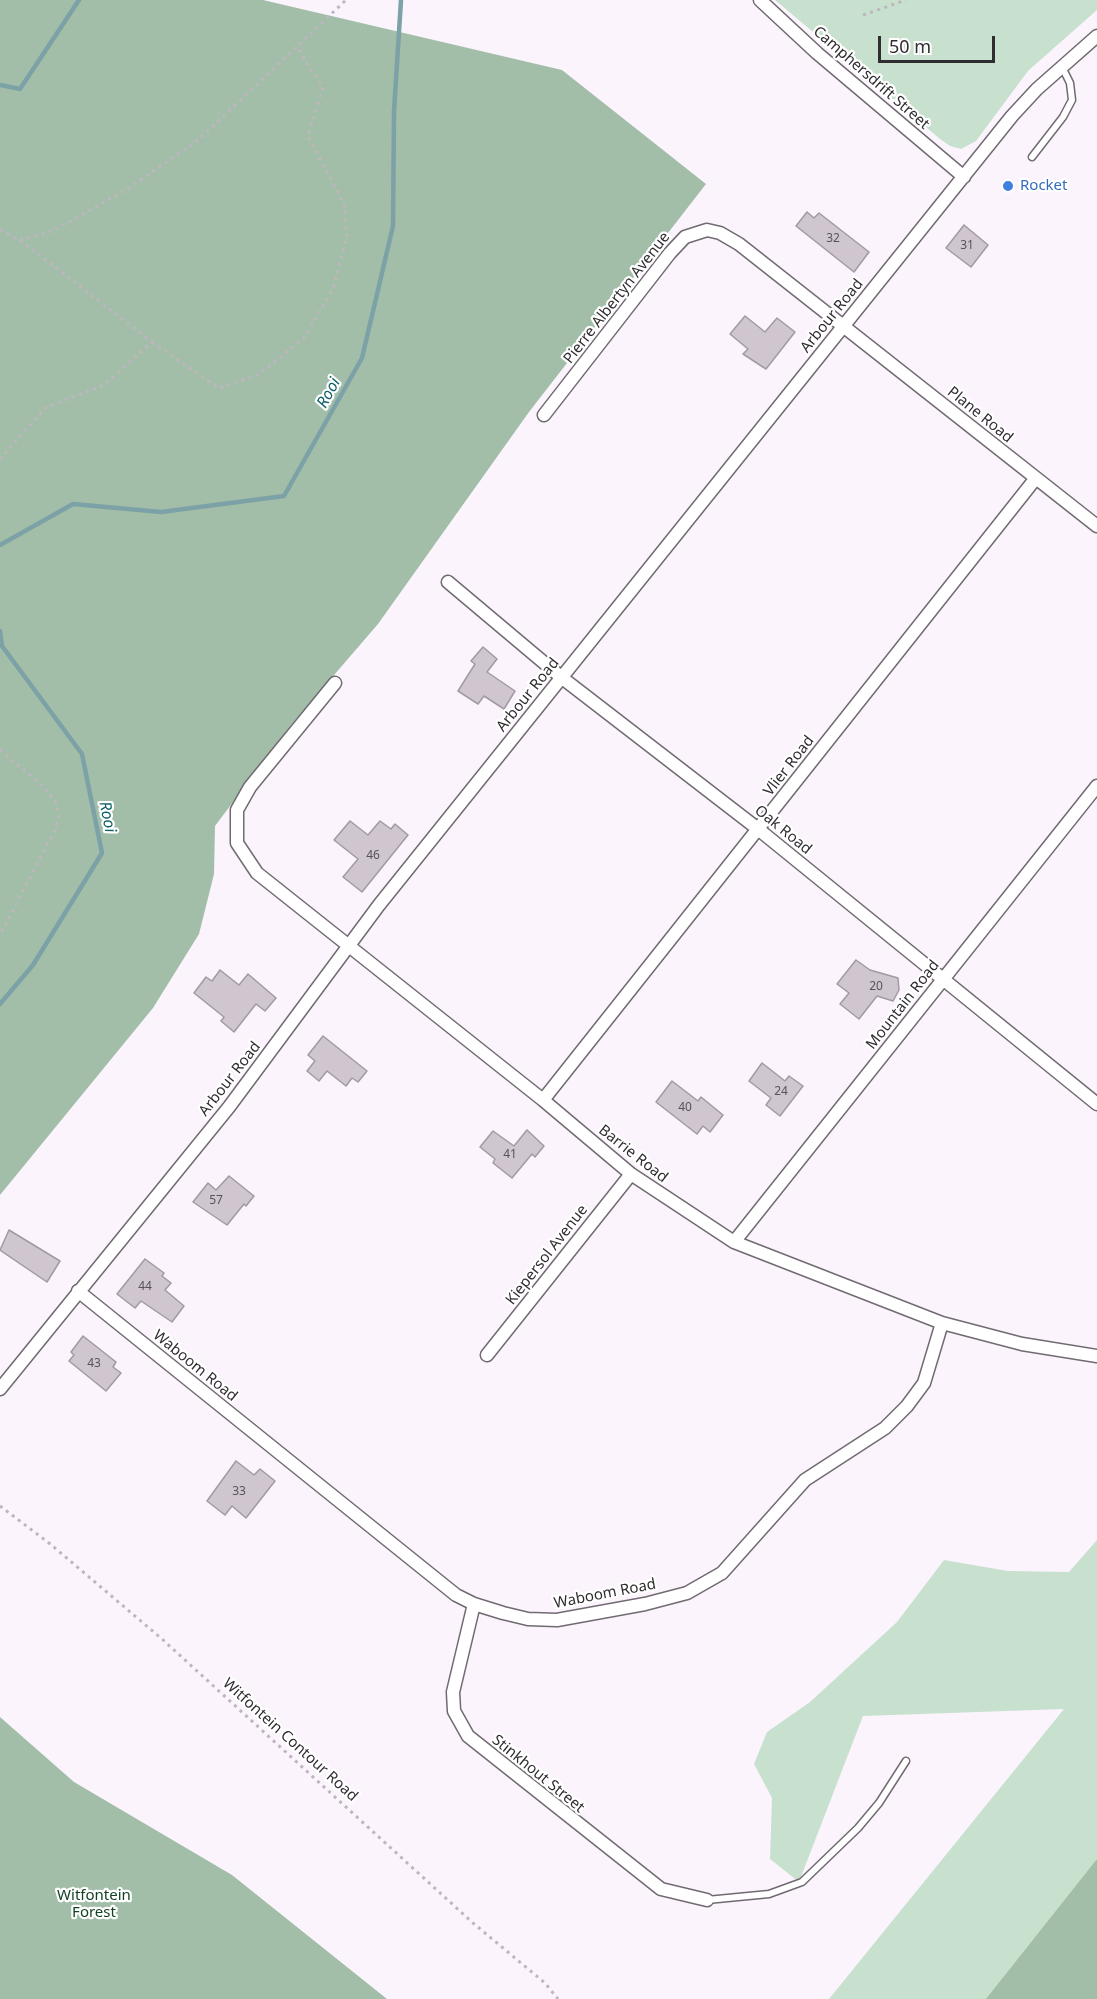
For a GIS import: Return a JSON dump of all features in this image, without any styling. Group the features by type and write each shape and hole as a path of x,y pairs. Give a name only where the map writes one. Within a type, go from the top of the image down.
{"street":[{"name":"Camphersdrift Street","path":"760,0 817,53 964,177"},
{"name":"Arbour Road","path":"0,1389 229,1107 386,896 1011,116 1062,66 1097,36"},
{"name":"Pierre Albertyn Avenue","path":"544,416 670,253 685,237 697,231 707,230 730,237 844,326"},
{"name":"Plane Road","path":"844,326 1097,526"},
{"name":"Vlier Road","path":"543,1100 1036,478"},
{"name":"Oak Road","path":"448,582 561,677 758,829 1097,1104"},
{"name":"Barrie Road","path":"335,683 250,787 237,810 236,832 240,849 257,873 543,1100 631,1174 734,1242 942,1323 1022,1344 1097,1356"},
{"name":"Mountain Road","path":"734,1242 1097,786"},
{"name":"Kiepersol Avenue","path":"487,1355 631,1174"},
{"name":"Waboom Road","path":"78,1291 446,1588 474,1605 528,1619 557,1620 645,1604 699,1587 730,1564 814,1472 885,1428 907,1406 924,1383 942,1323"},
{"name":"Stinkhout Street","path":"474,1605 453,1692 454,1711 468,1736 661,1889 707,1900"}],"lane":[{"path":"1032,157 1063,117 1072,100 1070,83 1062,66"},
{"path":"707,1900 769,1894 802,1882 872,1812 906,1761"}],"path":[{"path":"20,240 53,231 129,188 187,148 346,0"},
{"path":"863,15 906,0"},
{"path":"0,230 20,240 152,342 219,388 258,375 304,339 333,289 347,237 344,204 308,136 323,87 297,46"},
{"path":"0,459 45,408 104,385 152,342"},
{"path":"0,750 44,786 56,803 59,816 55,830 0,934"},
{"name":"Witfontein Contour Road","path":"0,1506 49,1543 162,1639 465,1916 546,1983 558,1999"}],"green space":[{"path":"0,0 263,0 562,70 706,184 529,412 378,624 291,725 215,826 214,874 199,934 153,1008 0,1195"},
{"path":"775,0 1097,0 1097,10 1028,71 976,141 961,149 950,146 940,139"},
{"path":"1097,1540 1097,1871 990,1999 829,1999 1064,1709 863,1716 799,1882 770,1859 772,1798 754,1764 767,1732 810,1702 897,1622 944,1560 1008,1571 1069,1572"},
{"name":"Witfontein Forest","path":"0,1717 74,1782 232,1875 387,1999 0,1999"},
{"path":"1097,1859 1097,1999 986,1999"}],"building":[{"path":"807,212 814,218 819,213 869,252 854,272 796,226"},
{"path":"964,225 988,245 971,267 946,248"},
{"path":"745,316 765,332 777,318 795,332 766,369 743,354 748,349 730,334"},
{"path":"483,647 497,659 487,672 515,691 504,709 484,696 478,704 458,691 475,664 471,661"},
{"path":"350,821 368,835 380,821 391,829 395,824 408,835 362,892 343,877 358,859 334,840"},
{"path":"856,960 870,970 898,978 899,990 893,1001 877,996 859,1019 840,1004 849,993 837,984"},
{"path":"220,970 239,985 248,974 276,998 265,1011 256,1004 234,1032 221,1021 224,1017 194,993 206,977 212,981"},
{"path":"323,1036 367,1071 358,1082 352,1078 346,1086 327,1071 319,1081 307,1071 315,1061 308,1055"},
{"path":"762,1063 785,1081 789,1076 803,1086 780,1116 766,1105 771,1098 749,1081"},
{"path":"672,1081 698,1101 701,1097 723,1115 710,1132 703,1126 697,1134 656,1102"},
{"path":"527,1130 544,1146 535,1157 532,1154 512,1178 493,1163 495,1159 480,1147 493,1131 514,1146"},
{"path":"229,1176 254,1196 246,1206 244,1204 227,1225 193,1202 208,1183 216,1190"},
{"path":"9,1230 60,1261 47,1282 0,1250"},
{"path":"145,1259 164,1273 162,1276 171,1283 165,1290 184,1306 172,1322 141,1301 135,1308 117,1294"},
{"path":"83,1336 116,1362 113,1367 121,1373 106,1391 69,1361 74,1355 71,1352"},
{"path":"236,1461 254,1475 260,1469 275,1481 246,1518 232,1506 225,1515 207,1501"}],"waterway":[{"path":"0,85 20,89 79,0"},
{"name":"Rooi","path":"0,545 73,504 161,512 284,496 362,358 393,226 394,111 401,0"},
{"name":"Rooi","path":"0,631 2,646 82,754 102,853 33,965 0,1004"}],"place":[{"name":"Rocket","path":"1008,186"}]}
